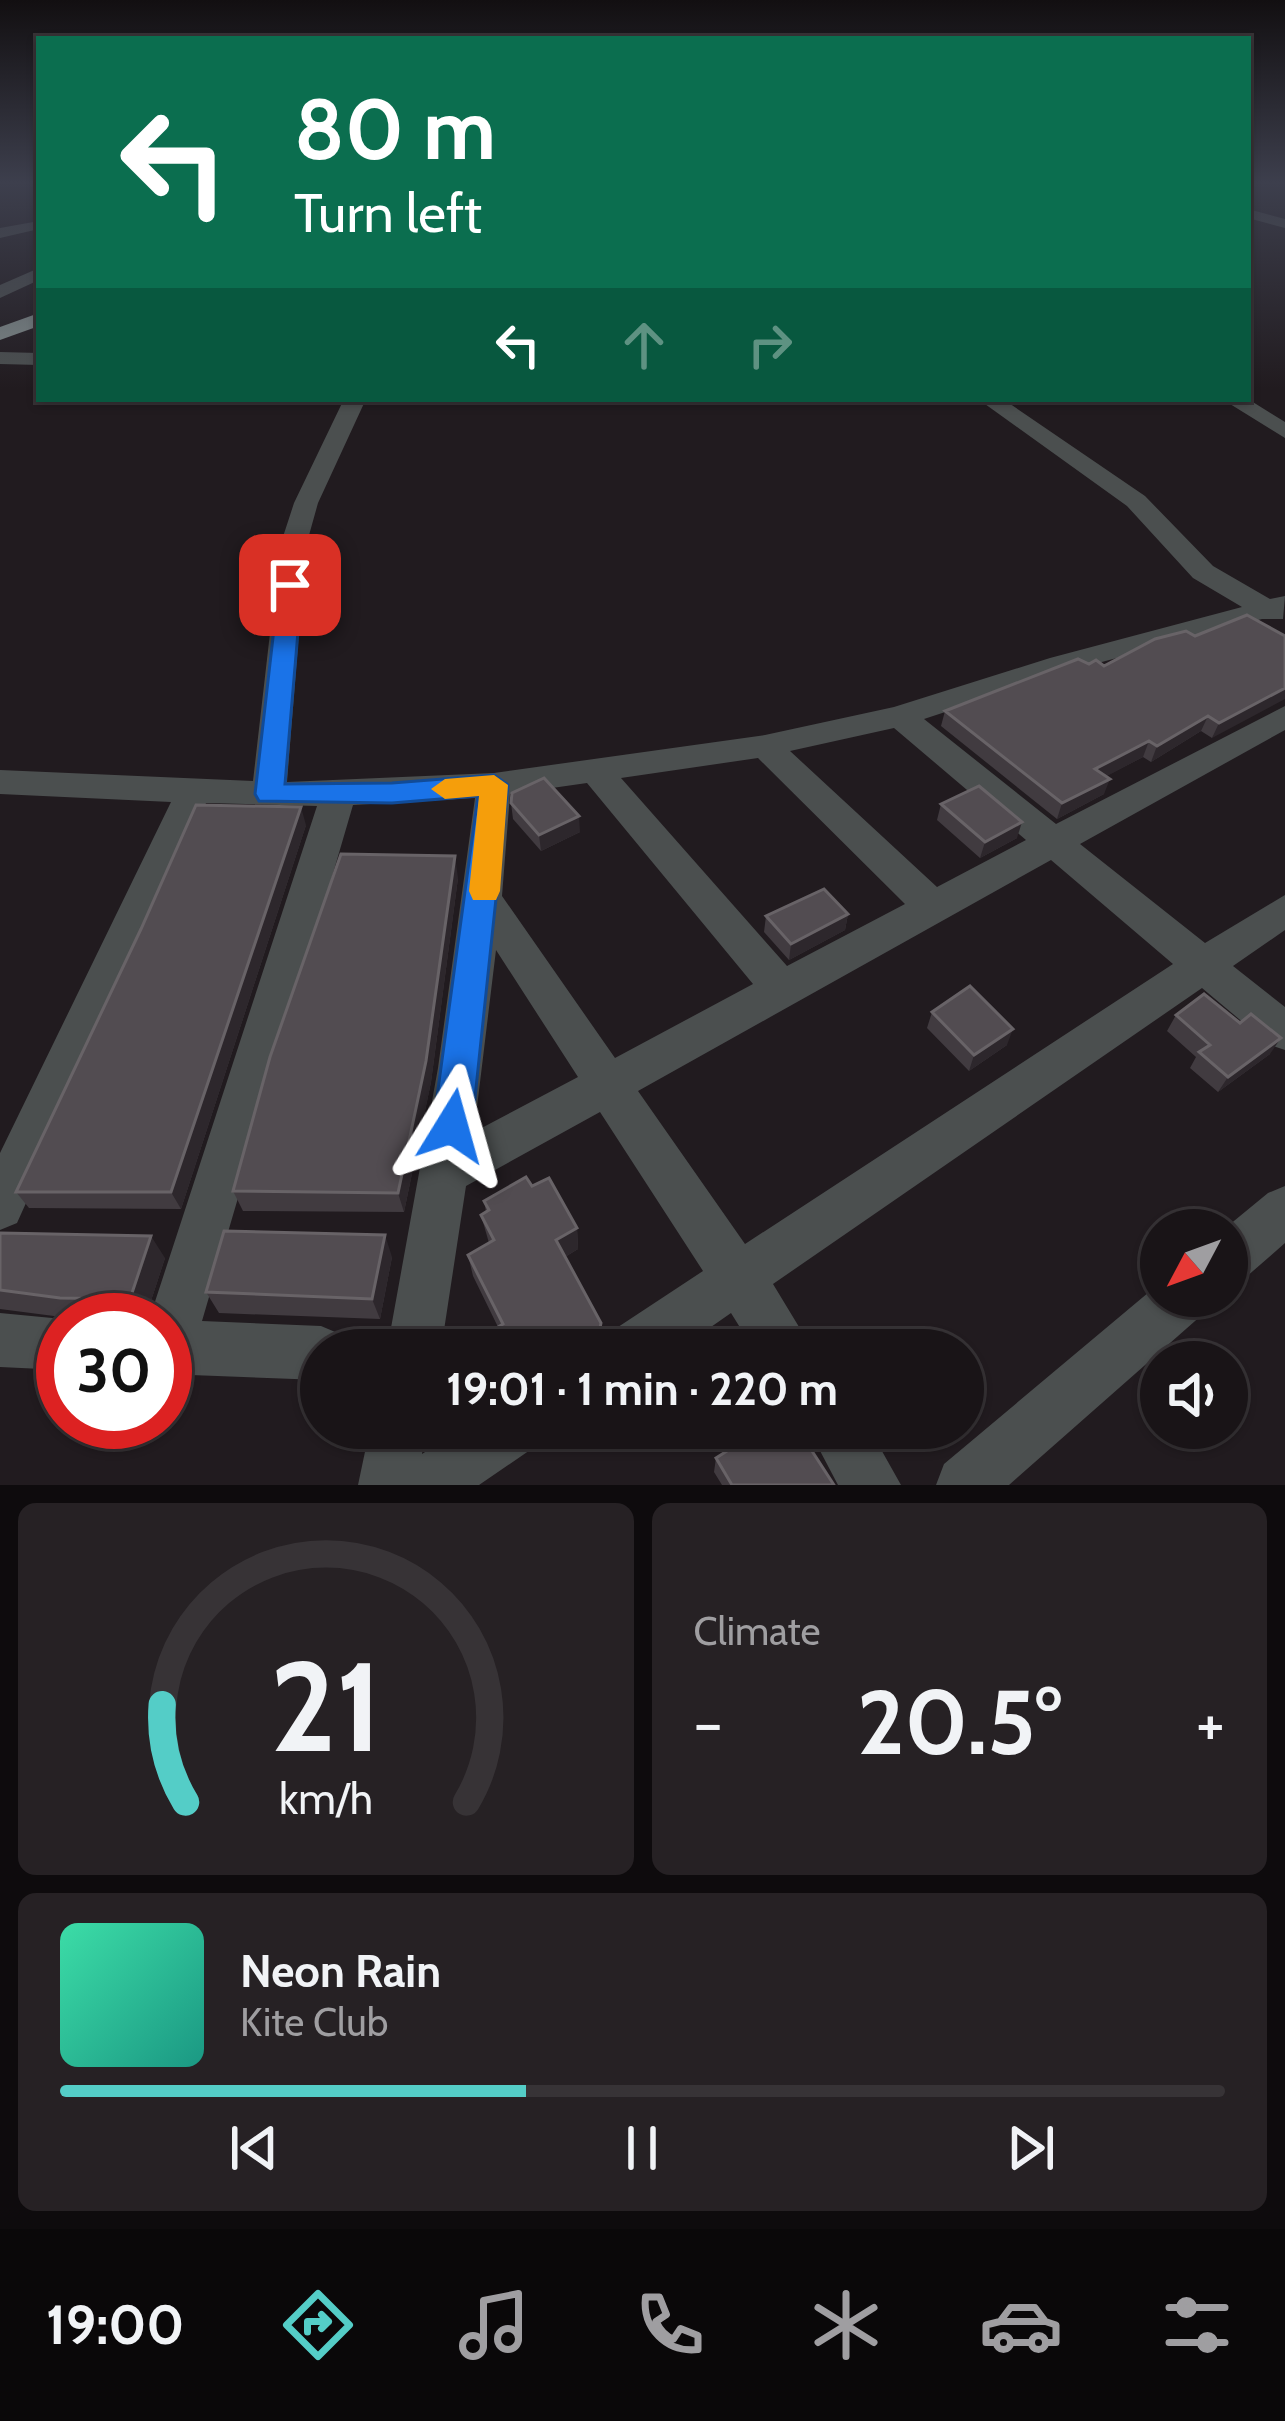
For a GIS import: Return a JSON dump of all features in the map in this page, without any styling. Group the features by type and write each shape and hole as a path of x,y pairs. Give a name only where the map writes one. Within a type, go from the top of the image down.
{"highway":[{"path":"0,334 36,320"}],"street":[{"path":"1,291 36,274"},
{"path":"0,358 36,359"},
{"path":"269,794 293,546 306,503 354,402"},
{"path":"993,402 1136,501 1203,572 1278,611"},
{"path":"1238,402 1285,431"},
{"path":"0,782 269,794 494,785 765,746 900,716 1061,664 1278,611"},
{"path":"900,716 1285,1032"},
{"path":"446,1172 605,1081 783,991 1285,716"},
{"path":"765,746 934,909"},
{"path":"594,769 783,991"},
{"path":"418,1329 446,1172 484,900 494,785"},
{"path":"0,1206 194,793"},
{"path":"183,1293 338,793"},
{"path":"484,900 773,1329"},
{"path":"663,1329 1285,910"},
{"path":"1248,1242 1285,1210"},
{"path":"965,1485 1161,1317"},
{"path":"0,1340 36,1342"},
{"path":"192,1348 300,1352"},
{"path":"387,1485 394,1449"},
{"path":"428,1485 482,1449"},
{"path":"849,1449 872,1485"}],"building":[{"path":"1247,615 1285,636 1285,688 1219,723 1208,716 1157,746 1149,741 1095,769 1110,779 1062,803 945,711 1078,659 1089,664 1096,660 1104,666 1155,639 1186,631 1195,636"},
{"path":"544,778 579,816 539,835 511,803 512,793"},
{"path":"979,786 1022,822 985,842 941,804"},
{"path":"196,805 301,807 171,1192 16,1192 141,929"},
{"path":"341,854 455,856 426,1061 398,1193 233,1191 270,1057"},
{"path":"824,889 848,914 791,944 766,916"},
{"path":"970,986 1013,1029 974,1055 932,1012"},
{"path":"1204,994 1240,1023 1251,1014 1281,1038 1228,1077 1199,1052 1210,1045 1176,1015"},
{"path":"526,1177 532,1186 549,1178 577,1228 556,1240 601,1323 600,1329 495,1329 503,1324 468,1255 494,1240 481,1215 489,1210 484,1201"},
{"path":"224,1231 385,1235 372,1299 206,1292"},
{"path":"0,1233 151,1236 132,1293 36,1295 0,1290"},
{"path":"730,1449 814,1449 834,1485 732,1485 716,1458"}],"slow traffic":[{"path":"445,789 494,785 484,891"}],"route":[{"path":"290,585 269,794 392,793 494,785 484,900 452,1126"}]}
